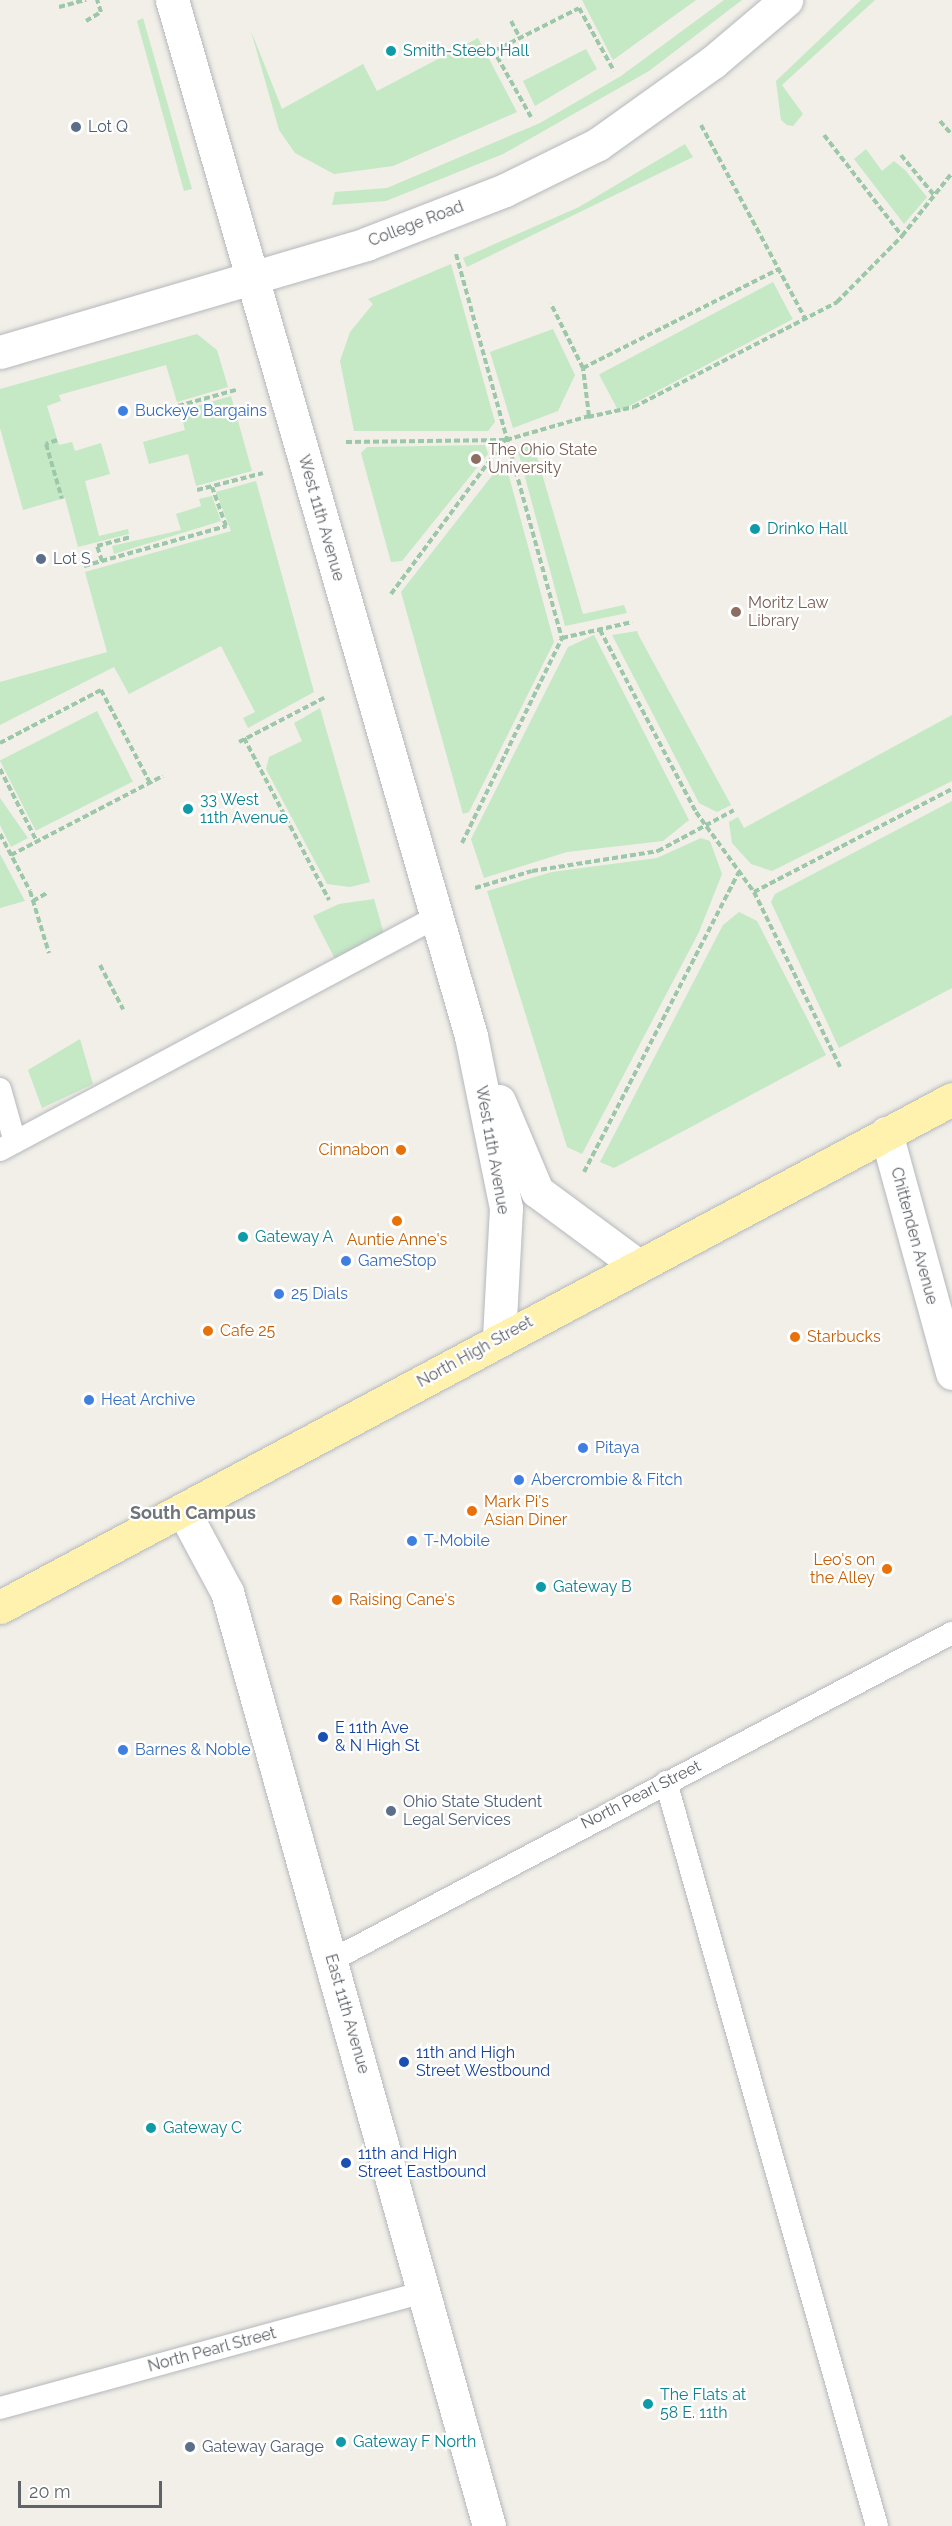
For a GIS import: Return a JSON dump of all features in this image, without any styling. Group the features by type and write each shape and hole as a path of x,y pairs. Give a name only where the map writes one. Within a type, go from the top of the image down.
{"main road":[{"name":"North High Street","path":"0,1607 499,1338 952,1099"}],"street":[{"name":"West 11th Avenue","path":"172,0 471,1036 506,1208 499,1338"},
{"name":"College Road","path":"0,352 366,244 505,190 598,144 713,63 786,0"},
{"name":"West 11th Avenue","path":"471,1036 537,1191 637,1265"},
{"name":"Chittenden Avenue","path":"886,1133 952,1373"},
{"name":"East 11th Avenue","path":"183,1510 227,1592 489,2526"}],"lane":[{"path":"0,1089 8,1146 436,917"},
{"name":"North Pearl Street","path":"332,1960 952,1633"},
{"path":"666,1782 877,2526"},
{"name":"North Pearl Street","path":"0,2408 424,2292"}],"path":[{"path":"59,7 86,0"},
{"path":"86,21 101,12 97,0"},
{"path":"531,117 494,51 579,8 614,71"},
{"path":"511,21 519,38"},
{"path":"940,121 952,135"},
{"path":"701,125 806,320"},
{"path":"824,135 902,236"},
{"path":"901,155 934,195"},
{"path":"346,442 506,440 588,417 634,407 837,302 902,236 952,173"},
{"path":"456,254 562,638 462,843"},
{"path":"583,368 779,269"},
{"path":"551,304 583,368 588,417"},
{"path":"178,406 239,389"},
{"path":"57,440 46,444 62,499"},
{"path":"391,594 506,440"},
{"path":"197,490 263,473"},
{"path":"84,566 226,526 212,486"},
{"path":"102,561 97,546 130,537"},
{"path":"562,638 632,622"},
{"path":"600,630 704,822 753,892 840,1067"},
{"path":"0,743 101,690 150,783"},
{"path":"239,742 324,698"},
{"path":"244,738 329,900"},
{"path":"0,770 37,842"},
{"path":"11,855 163,776"},
{"path":"753,892 952,789"},
{"path":"475,888 542,869 658,851 704,822 734,810"},
{"path":"0,834 33,901 49,953"},
{"path":"583,1176 739,872"},
{"path":"33,901 47,894"},
{"path":"100,965 123,1009"}],"green space":[{"path":"582,0 696,0 613,60"},
{"path":"724,0 742,0 649,71 503,154 386,201 332,205 335,192 387,188 540,123 621,76"},
{"path":"861,0 875,0 782,85 803,114 793,126 787,125 781,120 776,81"},
{"path":"143,18 192,189 184,191 137,21"},
{"path":"251,31 282,109 363,64 377,91 478,38 517,112 393,166 334,174 295,153 279,130"},
{"path":"586,49 597,69 535,106 523,81"},
{"path":"685,144 693,157 467,267 463,258 579,207"},
{"path":"866,149 882,171 894,161 905,170 927,197 904,224 854,159"},
{"path":"451,264 495,422 488,431 354,431 340,361 350,332 373,304 368,299"},
{"path":"773,282 793,319 619,412 599,374"},
{"path":"553,329 575,375 558,411 513,428 490,352"},
{"path":"197,334 217,350 228,387 177,402 166,365 59,395 61,401 47,406 59,445 72,442 75,451 101,443 110,474 85,481 99,536 128,529 129,534 78,547 65,498 23,510 0,428 0,389"},
{"path":"231,396 252,471 196,486 188,454 149,464 143,442 185,430 180,411"},
{"path":"533,443 583,614 624,605 627,613 565,626 518,451"},
{"path":"485,445 488,454 402,561 391,562 361,453 367,447"},
{"path":"498,468 507,469 554,642 469,812 463,814 401,592"},
{"path":"256,481 314,692 248,728 243,718 255,712 221,646 129,694 114,667 0,725 0,682 107,652 85,572 231,531 216,492"},
{"path":"212,496 221,521 114,554 112,546 181,530 176,514 201,506 199,499"},
{"path":"637,631 731,805 717,812 699,803 612,635"},
{"path":"594,635 689,820 663,841 567,852 484,878 471,839 568,647"},
{"path":"320,708 370,882 350,887 327,884 266,769 269,757 302,741 294,723"},
{"path":"97,711 133,781 36,831 0,760"},
{"path":"952,715 952,781 772,871 751,864 732,843 729,822 738,817 744,828"},
{"path":"0,798 28,838 11,847 0,825"},
{"path":"952,801 952,988 839,1048 771,902 775,894"},
{"path":"701,838 710,841 722,874 699,932 582,1154 567,1147 487,891 552,872 657,858"},
{"path":"0,854 25,901 0,908"},
{"path":"374,899 384,934 335,959 313,916 339,904"},
{"path":"739,912 757,921 826,1055 614,1168 600,1162 723,925"},
{"path":"80,1039 93,1084 42,1108 28,1070"}],"place":[{"name":"Smith-Steeb Hall","path":"391,51"},
{"name":"Lot Q","path":"76,127"},
{"name":"Buckeye Bargains","path":"123,411"},
{"name":"The Ohio State University","path":"476,459"},
{"name":"Drinko Hall","path":"755,529"},
{"name":"Lot S","path":"41,559"},
{"name":"Moritz Law Library","path":"736,612"},
{"name":"33 West 11th Avenue","path":"188,809"},
{"name":"Cinnabon","path":"401,1150"},
{"name":"Auntie Anne's","path":"397,1221"},
{"name":"Gateway A","path":"243,1237"},
{"name":"GameStop","path":"346,1261"},
{"name":"25 Dials","path":"279,1294"},
{"name":"Cafe 25","path":"208,1331"},
{"name":"Starbucks","path":"795,1337"},
{"name":"Heat Archive","path":"89,1400"},
{"name":"Pitaya","path":"583,1448"},
{"name":"Abercrombie & Fitch","path":"519,1480"},
{"name":"Mark Pi's Asian Diner","path":"472,1511"},
{"name":"T-Mobile","path":"412,1541"},
{"name":"Leo's on the Alley","path":"887,1569"},
{"name":"Gateway B","path":"541,1587"},
{"name":"Raising Cane's","path":"337,1600"},
{"name":"E 11th Ave & N High St","path":"323,1737"},
{"name":"Barnes & Noble","path":"123,1750"},
{"name":"Ohio State Student Legal Services","path":"391,1811"},
{"name":"11th and High Street Westbound","path":"404,2062"},
{"name":"Gateway C","path":"151,2128"},
{"name":"11th and High Street Eastbound","path":"346,2163"},
{"name":"The Flats at 58 E. 11th","path":"648,2404"},
{"name":"Gateway F North","path":"341,2442"},
{"name":"Gateway Garage","path":"190,2447"}],"district":[{"name":"South Campus","path":"193,1513"}]}
